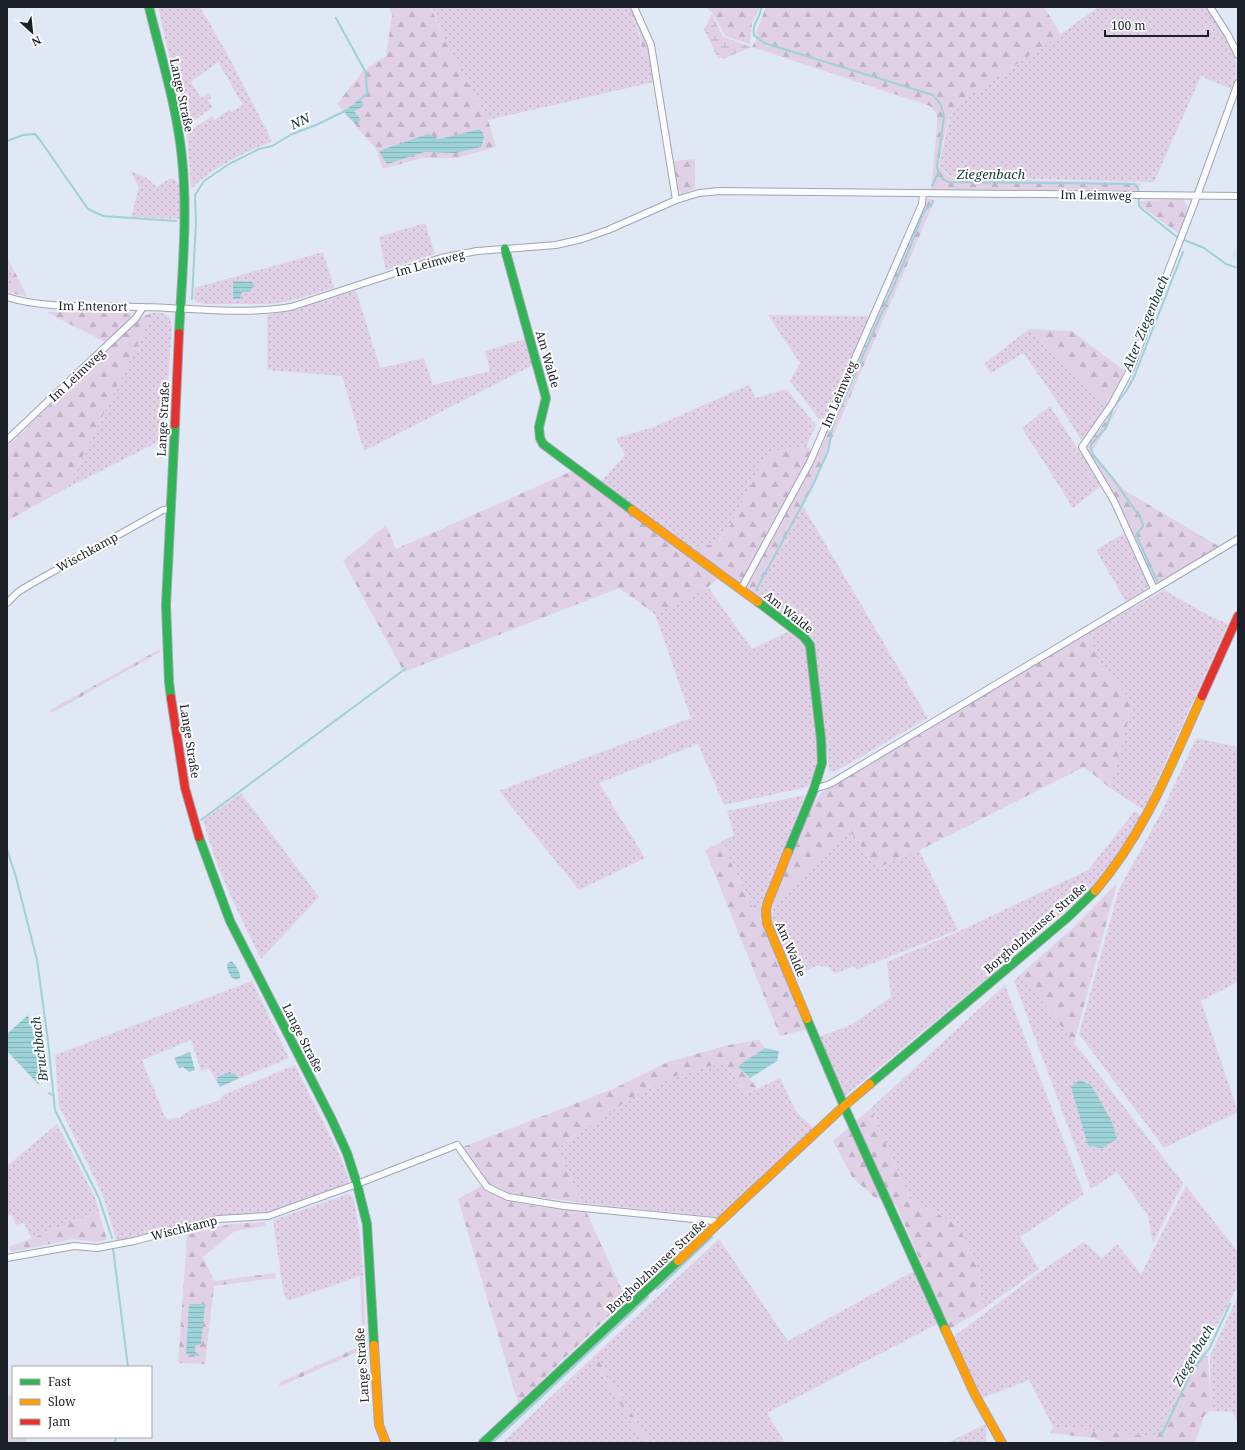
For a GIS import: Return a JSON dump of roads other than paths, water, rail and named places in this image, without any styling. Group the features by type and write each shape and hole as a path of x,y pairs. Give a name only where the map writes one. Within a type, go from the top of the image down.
{"street":[{"name":"Lange Straße","path":"149,7 175,116 182,160 184,208 181,309 166,605 167,653 174,723 185,788 202,848 230,921 331,1118 347,1153 357,1184 367,1224 377,1408 379,1425 386,1443"},
{"path":"634,7 651,45 676,200"},
{"path":"1210,7 1228,35 1238,55"},
{"path":"1154,589 1114,501 1082,446 1112,404 1131,368 1198,196 1238,82"},
{"name":"Im Leimweg","path":"181,309 250,311 291,307 441,258 477,251 556,245 582,239 608,230 676,200 699,193 720,191 1238,196"},
{"name":"Im Leimweg","path":"741,589 810,462 922,204 923,193"},
{"name":"Am Walde","path":"505,249 546,398 546,405 537,430 538,436 543,444 793,628 803,636 810,645 821,740 822,763 814,789 766,910 767,922 844,1106"},
{"name":"Im Entenort","path":"7,297 46,305 181,309"},
{"name":"Im Leimweg","path":"7,440 136,318 143,307"},
{"name":"Wischkamp","path":"7,603 18,592 31,584 163,510 171,509"},
{"path":"814,789 830,784 1238,539"},
{"name":"Borgholzhauser Straße","path":"483,1443 844,1106 1085,902 1122,858 1141,828 1156,799 1238,616"},
{"path":"844,1106 974,1393 1002,1443"},
{"name":"Wischkamp","path":"7,1258 74,1246 97,1248 134,1241 218,1219 268,1216 357,1184 457,1145 487,1187 508,1197 564,1206 714,1221 718,1224"}],"waterway":[{"name":"Ziegenbach","path":"761,7 760,14 754,26 754,35 764,43 933,95 941,105 944,117 937,167 940,176 946,181 1134,184 1138,188 1139,206 1142,209 1177,237 1204,248 1226,264 1238,268"},
{"name":"NN","path":"336,18 366,73 367,93 360,100"},
{"name":"NN","path":"192,299 196,222 195,195 204,181 229,164 259,149 272,146 292,134 316,125 347,110"},
{"path":"7,141 23,135 35,134 88,209 103,216 176,221"},
{"path":"932,186 938,173"},
{"path":"756,590 813,485 828,451 833,424 905,260 924,211 932,204 933,201"},
{"name":"Alter Ziegenbach","path":"1157,581 1136,535 1143,526 1141,519 1114,480 1094,456 1091,449 1091,444 1106,428 1113,408 1127,390 1134,377 1183,252"},
{"path":"201,820 405,669"},
{"name":"Bruchbach","path":"7,849 16,877 37,960 48,1041 55,1110 99,1198 112,1238"},
{"name":"Bruchbach","path":"49,1093 54,1096"},
{"path":"657,1289 712,1237"},
{"name":"Bruchbach","path":"113,1248 128,1366"},
{"path":"492,1443 648,1297"},
{"name":"Ziegenbach","path":"1161,1436 1191,1373 1210,1347 1230,1304"},
{"name":"Bruchbach","path":"115,1443 116,1438"}]}
